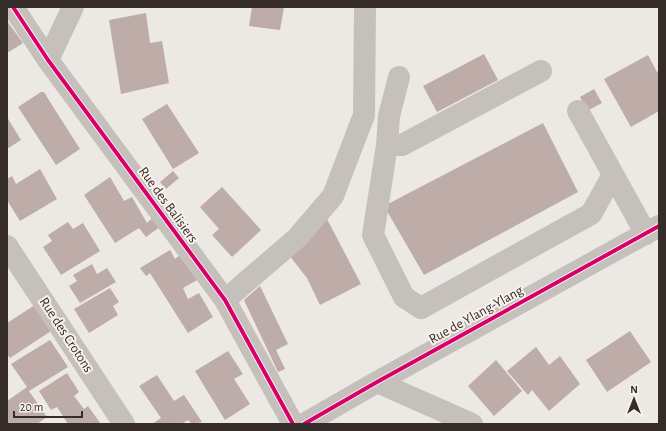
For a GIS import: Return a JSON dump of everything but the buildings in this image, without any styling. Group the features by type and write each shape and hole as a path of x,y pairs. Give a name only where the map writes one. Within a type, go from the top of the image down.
{"street":[{"name":"Rue des Balisiers","path":"13,7 48,60 225,300 293,424"},
{"path":"48,60 73,7"},
{"path":"225,300 297,238 333,196 364,114 365,7"},
{"path":"387,145 402,145 541,71"},
{"path":"399,77 389,116 387,145 373,236 404,297 421,308 591,214 614,175"},
{"path":"578,111 614,175 653,230"},
{"name":"Rue de Ylang-Ylang","path":"304,424 377,382 653,230"},
{"name":"Rue des Crotons","path":"7,246 124,424"},
{"path":"377,382 472,424"}],"cycle path":[{"path":"13,7 48,60 225,300 293,424"},
{"path":"304,424 659,226"}]}
